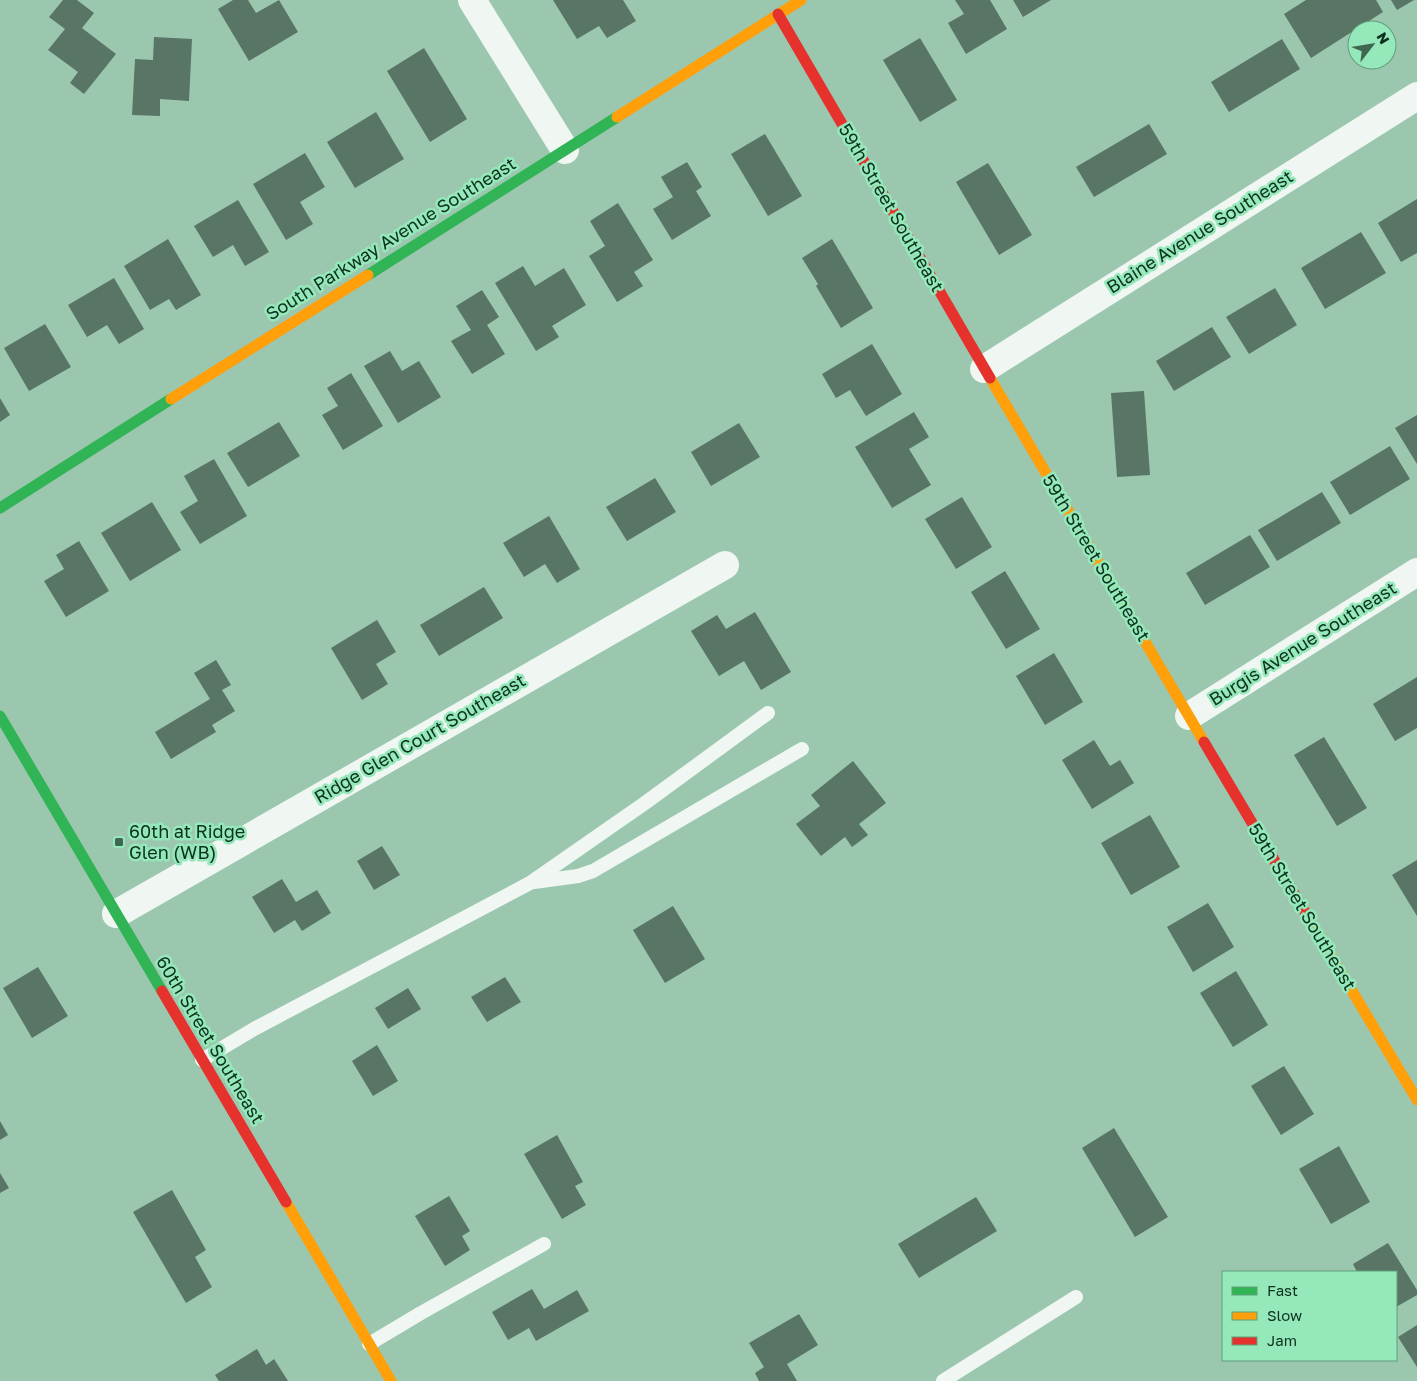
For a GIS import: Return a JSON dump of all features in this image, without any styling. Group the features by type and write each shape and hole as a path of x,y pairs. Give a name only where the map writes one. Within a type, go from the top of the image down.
{"street":[{"path":"472,0 565,150"},
{"name":"South Parkway Avenue Southeast","path":"0,508 801,0"},
{"name":"59th Street Southeast","path":"778,14 832,104 878,188 1417,1100"},
{"name":"Blaine Avenue Southeast","path":"984,368 1417,96"},
{"name":"Ridge Glen Court Southeast","path":"116,914 725,565"},
{"name":"Burgis Avenue Southeast","path":"1189,716 1417,572"},
{"name":"60th Street Southeast","path":"0,716 391,1381"}],"lane":[{"path":"202,1060 254,1029 530,883 646,803 768,713"},
{"path":"530,883 578,876 593,871 802,748"},
{"path":"369,1344 544,1244"},
{"path":"943,1381 1076,1296"}],"building":[{"path":"63,0 77,0 94,13 82,28 116,54 84,94 70,83 78,72 48,50 65,29 49,17"},
{"path":"233,0 248,0 256,13 279,0 298,32 249,61 218,9"},
{"path":"553,0 623,0 636,21 607,38 599,26 577,39"},
{"path":"955,0 990,0 1007,29 966,54 948,23 964,14"},
{"path":"1013,0 1051,0 1023,17"},
{"path":"1306,0 1376,0 1383,12 1370,20 1347,20 1347,35 1311,58 1284,14"},
{"path":"1391,0 1414,0 1397,10"},
{"path":"154,37 192,39 189,101 160,99 160,116 132,115 135,59 153,60"},
{"path":"920,38 957,100 920,122 883,60"},
{"path":"1282,39 1300,69 1229,112 1211,82"},
{"path":"424,48 467,119 430,142 387,71"},
{"path":"376,112 404,159 355,188 327,142"},
{"path":"1149,124 1167,154 1094,197 1076,167"},
{"path":"765,134 802,196 768,216 731,154"},
{"path":"305,153 325,187 300,202 313,224 286,240 253,184"},
{"path":"687,162 702,187 696,191 711,216 672,240 653,209 673,197 661,177"},
{"path":"988,163 1032,235 999,255 956,182"},
{"path":"1417,199 1417,253 1401,262 1378,223"},
{"path":"238,200 269,252 245,266 233,245 213,257 194,226"},
{"path":"618,203 653,260 634,272 643,286 617,302 589,256 605,246 590,221"},
{"path":"1361,232 1386,273 1325,309 1301,268"},
{"path":"168,239 201,295 176,310 169,299 150,310 124,266"},
{"path":"832,239 873,308 841,328 802,258"},
{"path":"523,266 535,286 564,268 586,305 552,326 559,337 536,351 495,283"},
{"path":"114,278 144,329 119,344 107,325 87,337 68,305"},
{"path":"1275,288 1297,325 1249,354 1226,317"},
{"path":"482,290 499,317 487,325 505,354 472,374 451,341 471,330 456,306"},
{"path":"45,324 71,367 29,391 4,348"},
{"path":"1212,327 1231,357 1174,391 1156,361"},
{"path":"872,344 902,394 866,416 850,390 836,398 822,374"},
{"path":"390,351 402,371 419,361 441,397 398,423 364,366"},
{"path":"351,373 383,426 343,450 322,415 338,406 327,388"},
{"path":"1144,391 1150,475 1117,477 1111,393"},
{"path":"0,398 10,415 0,422"},
{"path":"914,412 929,437 909,449 931,485 892,508 855,447"},
{"path":"1417,415 1417,464 1395,428"},
{"path":"279,422 300,456 248,487 227,453"},
{"path":"739,423 760,457 711,486 691,452"},
{"path":"1390,446 1410,479 1350,515 1330,482"},
{"path":"214,459 247,516 200,544 180,512 198,501 184,476"},
{"path":"655,478 676,512 627,541 606,507"},
{"path":"1322,492 1341,523 1277,561 1258,530"},
{"path":"962,497 992,547 956,569 925,519"},
{"path":"152,502 181,550 130,581 101,533"},
{"path":"549,516 580,569 557,583 545,564 524,577 503,543"},
{"path":"1250,535 1270,567 1205,605 1186,573"},
{"path":"79,541 109,591 66,617 44,581 64,569 56,555"},
{"path":"1005,571 1040,629 1006,649 971,592"},
{"path":"484,587 503,618 439,656 420,625"},
{"path":"755,612 791,672 761,690 744,661 719,676 691,631 717,615 726,629"},
{"path":"377,620 396,652 376,664 388,684 362,700 331,648"},
{"path":"1054,653 1083,702 1045,725 1016,676"},
{"path":"216,660 231,685 222,690 235,711 212,725 216,732 171,759 155,732 210,699 194,673"},
{"path":"1417,677 1417,728 1395,741 1373,704"},
{"path":"1324,737 1367,808 1337,826 1294,755"},
{"path":"1094,740 1110,766 1120,760 1134,783 1092,809 1062,760"},
{"path":"853,761 886,803 859,824 868,835 852,847 845,837 821,856 796,824 820,806 811,795"},
{"path":"1150,815 1180,867 1131,895 1101,843"},
{"path":"382,846 400,875 374,890 357,861"},
{"path":"1417,860 1417,916 1392,875"},
{"path":"282,879 296,902 317,890 331,913 302,931 295,920 274,933 252,897"},
{"path":"1208,903 1234,947 1193,972 1167,927"},
{"path":"673,906 705,959 665,983 633,930"},
{"path":"38,967 68,1016 32,1038 3,988"},
{"path":"1236,971 1268,1025 1233,1047 1200,993"},
{"path":"505,977 521,1002 487,1022 471,997"},
{"path":"408,988 421,1009 388,1029 375,1008"},
{"path":"377,1045 398,1081 373,1096 352,1061"},
{"path":"1284,1066 1314,1114 1281,1135 1251,1086"},
{"path":"0,1121 8,1135 0,1140"},
{"path":"1114,1128 1168,1217 1135,1237 1082,1148"},
{"path":"557,1135 583,1182 575,1186 586,1205 562,1219 524,1154"},
{"path":"1339,1146 1370,1202 1331,1224 1299,1169"},
{"path":"0,1173 9,1188 0,1193"},
{"path":"172,1190 206,1250 195,1257 212,1287 186,1303 133,1212"},
{"path":"449,1196 470,1231 462,1236 470,1250 445,1266 415,1216"},
{"path":"976,1197 997,1231 919,1278 898,1244"},
{"path":"1388,1243 1417,1290 1417,1295 1397,1306 1397,1271 1356,1271 1353,1264"},
{"path":"532,1289 544,1309 577,1290 589,1311 536,1341 529,1328 508,1340 492,1312"},
{"path":"799,1314 818,1345 787,1364 797,1381 759,1381 755,1373 764,1367 749,1343"},
{"path":"1417,1325 1417,1367 1398,1337"},
{"path":"257,1349 266,1365 274,1359 288,1381 219,1381 215,1375"}],"traffic: fast":[{"path":"368,275 617,117"},
{"path":"0,508 171,399"},
{"path":"0,716 162,991"}],"traffic: slow":[{"path":"617,117 801,0"},
{"path":"171,399 368,275"},
{"path":"990,378 1204,742"},
{"path":"1311,922 1417,1100"},
{"path":"286,1202 391,1381"}],"traffic: jam":[{"path":"778,14 990,378"},
{"path":"1204,742 1311,922"},
{"path":"162,991 286,1202"}],"place":[{"name":"60th at Ridge Glen (WB)","path":"119,842"}]}
